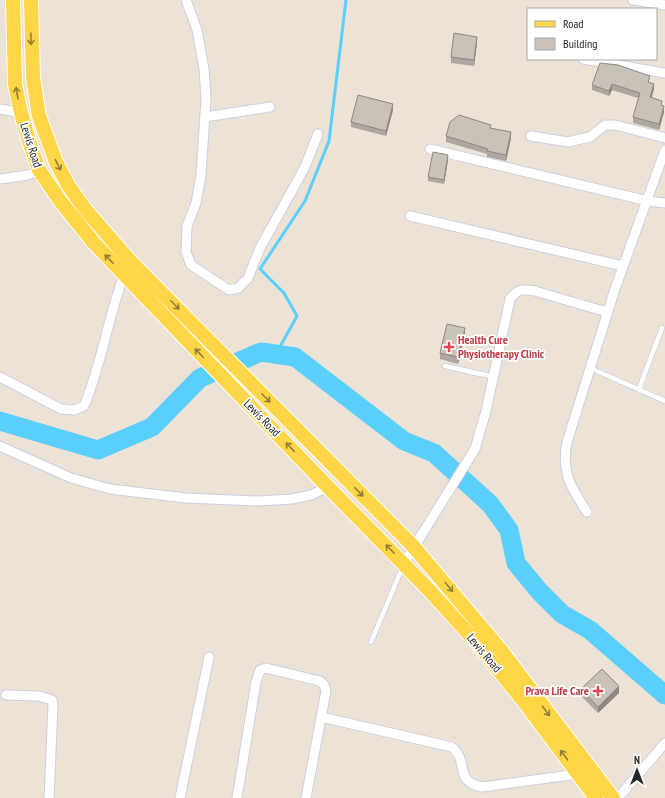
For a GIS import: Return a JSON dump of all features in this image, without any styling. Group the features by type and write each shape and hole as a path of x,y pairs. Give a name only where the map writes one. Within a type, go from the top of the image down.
{"main road":[{"name":"Lewis Road","path":"13,0 15,84 21,113 39,170 61,202 92,241 124,275 328,487 404,563 476,642 525,703 596,798"},
{"name":"Lewis Road","path":"31,0 33,78 35,97 43,128 56,162 80,203 147,278 413,546 500,649 613,798"},
{"path":"26,132 43,128"}],"street":[{"path":"186,0 197,30 204,69 205,117 201,175 196,203 187,226 186,252 190,265 229,290 238,288 248,278 260,248 304,169 318,134"},
{"path":"633,0 665,5"},
{"path":"589,60 665,73"},
{"path":"205,117 270,107"},
{"path":"0,108 21,113"},
{"path":"531,136 568,142 590,136 605,125 615,125 665,138"},
{"path":"430,149 648,201 665,203"},
{"path":"586,512 569,482 564,461 569,431 607,312 665,150"},
{"path":"0,179 28,175 39,170"},
{"path":"410,216 623,266"},
{"path":"0,377 62,409 74,410 84,406 109,326 116,295 124,275"},
{"path":"404,563 413,546 445,500 475,449 494,377 510,299 515,292 523,289 535,291 607,312"},
{"path":"0,446 71,478 110,489 186,498 258,501 292,499 311,495 328,487"},
{"path":"180,798 209,656"},
{"path":"237,798 256,682 260,670 266,668 320,681 324,685 326,691 306,798"},
{"path":"6,695 39,696 52,700 49,798"},
{"path":"321,717 452,747 458,752 466,781 471,785 482,787 578,774"},
{"path":"618,798 665,743"}],"lane":[{"path":"638,389 662,328"},
{"path":"445,366 494,377"},
{"path":"590,368 665,401"},
{"path":"371,642 404,563"}],"building":[{"path":"454,33 477,37 474,60 451,57"},
{"path":"600,63 618,65 650,76 648,82 654,84 650,97 662,101 661,105 664,106 659,124 633,117 640,93 612,84 609,91 592,85"},
{"path":"358,95 393,104 386,131 351,122"},
{"path":"459,115 491,125 490,128 511,132 506,155 487,151 488,149 446,136 450,122"},
{"path":"433,152 448,155 444,180 428,177"},
{"path":"447,324 465,328 458,357 440,353"},
{"path":"602,669 619,686 598,707 581,689"}],"waterway":[{"path":"276,354 297,316 284,293 260,269 305,201 329,141 346,0"},
{"path":"0,421 98,450 152,427 200,378 261,352 295,357 404,441 434,453 490,504 509,530 516,563 539,591 562,614 590,630 665,695"}],"place":[{"name":"Health Cure Physiotherapy Clinic","path":"449,347"},
{"name":"Prava Life Care","path":"598,691"}]}
